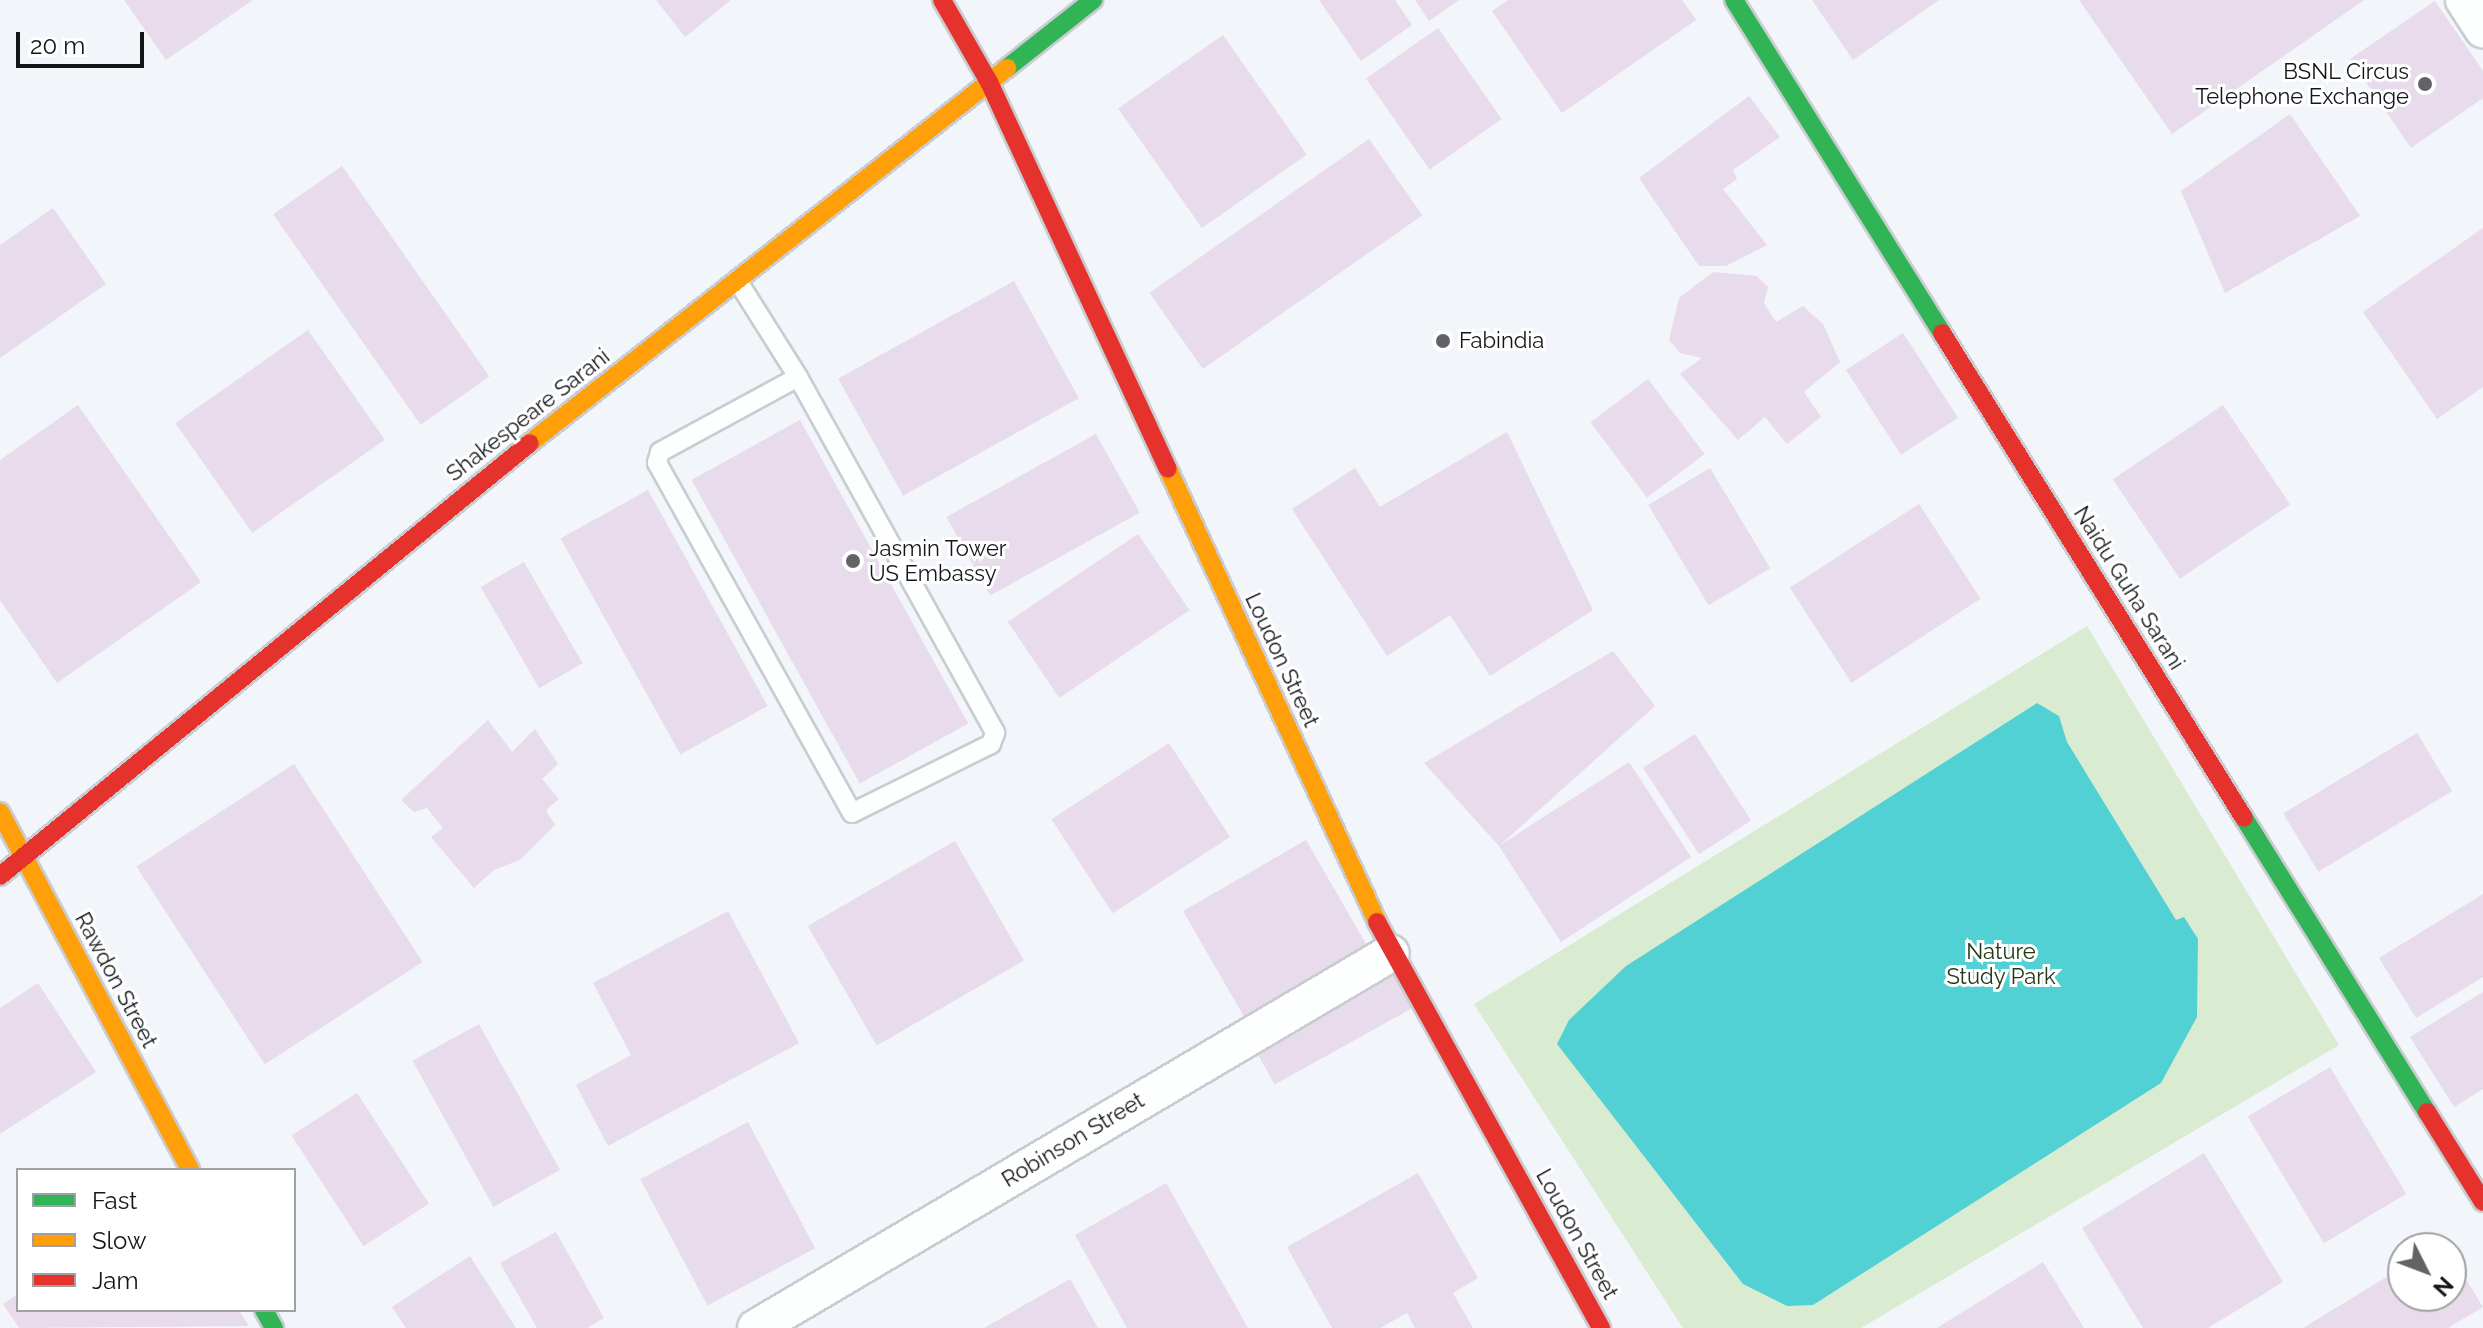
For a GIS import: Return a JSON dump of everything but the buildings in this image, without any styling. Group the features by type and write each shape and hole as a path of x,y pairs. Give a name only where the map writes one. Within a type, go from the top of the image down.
{"main road":[{"name":"Loudon Street","path":"942,0 989,82 1391,953 1601,1328"},
{"name":"Shakespeare Sarani","path":"0,876 330,601 1093,0"},
{"name":"Naidu Guha Sarani","path":"1734,0 2483,1202"},
{"name":"Rawdon Street","path":"0,812 189,1168"}],"street":[{"path":"2464,0 2483,29"},
{"name":"Robinson Street","path":"756,1328 1391,953"}],"lane":[{"path":"737,280 798,377 995,733 991,744 852,813 657,463 660,452 798,377"}],"green space":[{"name":"Nature Study Park","path":"2087,626 2339,1045 1861,1328 1683,1328 1474,1004"}],"water":[{"name":"Nature Study Park","path":"2037,703 2059,716 2067,742 2176,920 2184,917 2198,939 2197,1017 2161,1083 1813,1305 1787,1306 1743,1284 1557,1044 1569,1020 1626,966"}],"traffic: fast":[{"path":"1007,68 1093,0"},
{"path":"1734,0 1942,333"},
{"path":"2244,818 2427,1112"},
{"path":"265,1312 274,1328"}],"traffic: slow":[{"path":"530,443 1007,68"},
{"path":"1168,469 1377,922"},
{"path":"0,812 189,1168"}],"traffic: jam":[{"path":"942,0 989,82 1168,469"},
{"path":"1942,333 2244,818"},
{"path":"0,876 530,443"},
{"path":"1377,922 1601,1328"},
{"path":"2427,1112 2483,1202"}],"place":[{"name":"BSNL Circus Telephone Exchange","path":"2425,84"},
{"name":"Fabindia","path":"1443,341"},
{"name":"Jasmin Tower US Embassy","path":"853,561"}]}
